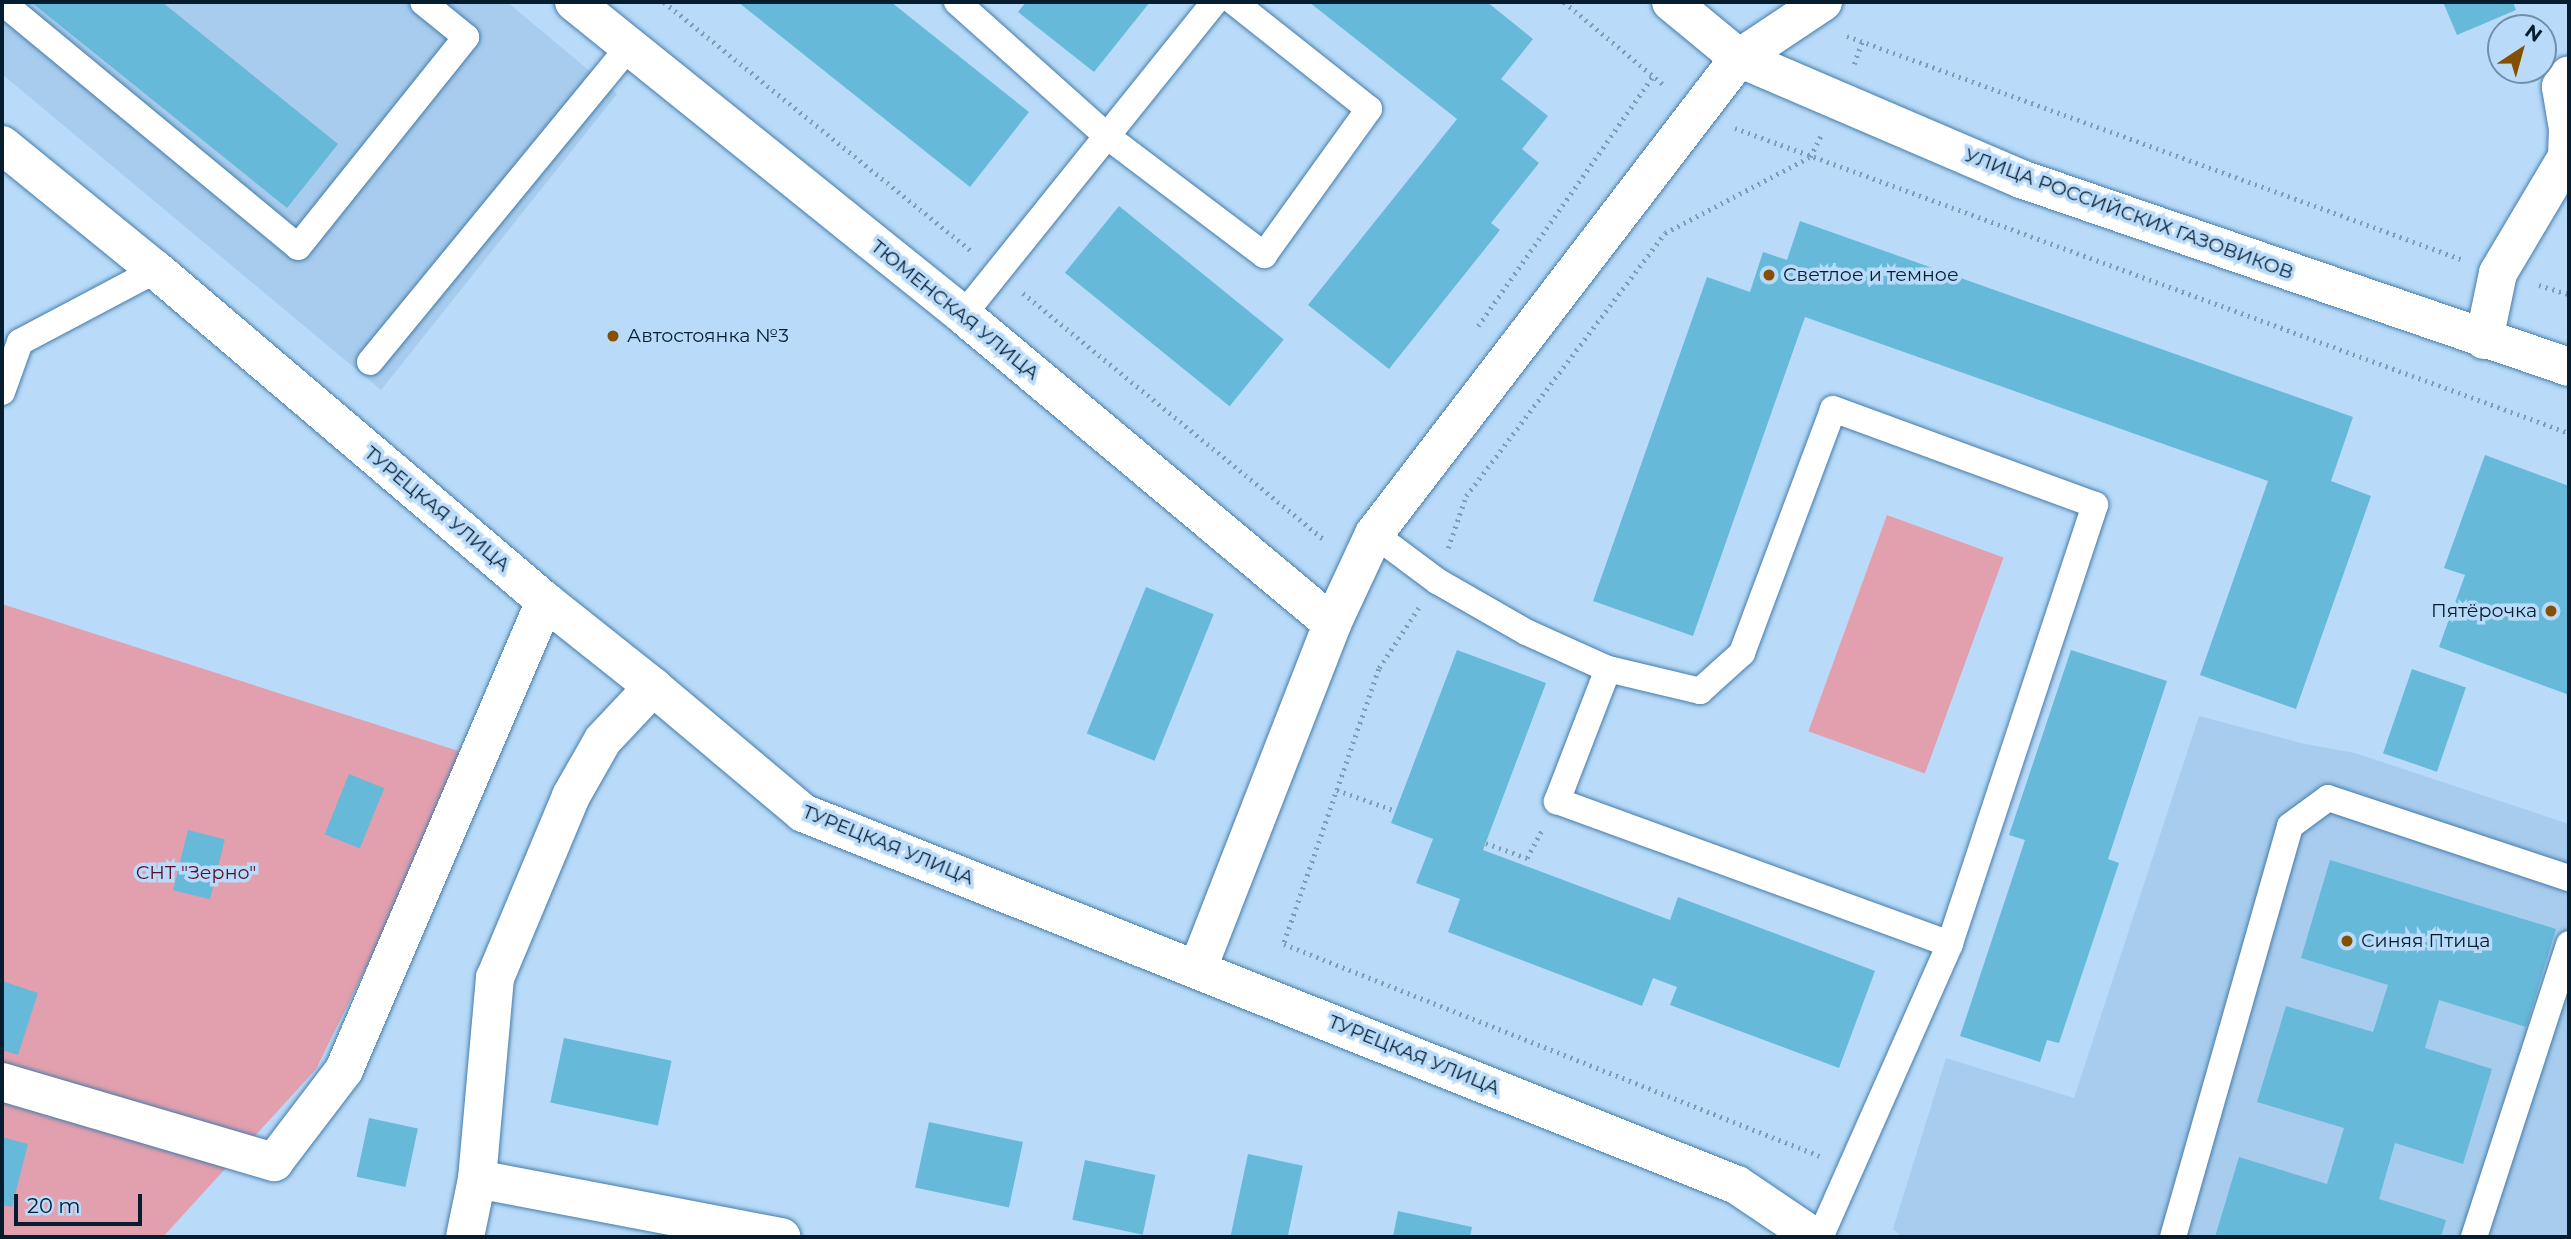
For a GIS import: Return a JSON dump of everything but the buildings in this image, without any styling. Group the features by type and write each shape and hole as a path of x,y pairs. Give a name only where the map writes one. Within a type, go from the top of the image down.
{"street":[{"name":"ТЮМЕНСКАЯ УЛИЦА","path":"574,2 963,315 1332,624"},
{"name":"УЛИЦА РОССИЙСКИХ ГАЗОВИКОВ","path":"1671,2 1740,58 2021,179 2569,367"},
{"path":"1198,968 1332,624 1374,534 1700,114 1740,58 1811,10"},
{"path":"2484,340 2498,273 2568,158 2568,129 2561,87 2569,75"},
{"name":"ТУРЕЦКАЯ УЛИЦА","path":"2,145 156,270 545,601 653,687 803,813 1198,968 1737,1185 1814,1237"},
{"path":"2,1082 274,1162 344,1070 545,601"},
{"path":"465,1237 477,1179 495,978 571,796 603,740 653,687"},
{"path":"477,1179 782,1237"}],"lane":[{"path":"2,2 298,247 466,37 423,2"},
{"path":"957,2 1108,137 1264,255 1369,109 1234,2"},
{"path":"963,315 1215,2"},
{"path":"370,362 630,46"},
{"path":"2,392 11,339 156,270"},
{"path":"1374,534 1437,581 1526,632 1608,669 1700,691 1742,653 1833,409 2095,505 1950,944 1821,1237"},
{"path":"1608,669 1557,800 1950,944"},
{"path":"2173,1237 2290,826 2328,798 2569,878"},
{"path":"2474,1237 2569,944"}],"path":[{"path":"664,2 1326,541 1334,530"},
{"path":"1564,2 1700,114 1810,157 2569,433"},
{"path":"1811,10 2498,273 2569,295"},
{"path":"1470,337 1653,76"},
{"path":"1337,790 1396,811"},
{"path":"1486,843 1528,859 1557,800"}],"shaded area":[{"path":"2,2 507,2 617,94 381,390 2,74"},
{"name":"Синяя Птица","path":"2199,716 2305,744 2355,753 2569,824 2569,1237 1902,1237 1893,1229 1946,1058 2074,1098"}],"green space":[{"path":"1887,515 2004,557 1925,774 1808,731"},
{"name":"СНТ \"Зерно\"","path":"2,604 471,755 316,1069 163,1237 2,1237"}],"place":[{"name":"Светлое и темное","path":"1769,275"},
{"name":"Автостоянка №3","path":"613,336"},
{"name":"Пятёрочка","path":"2551,611"},
{"name":"Синяя Птица","path":"2347,941"}]}
